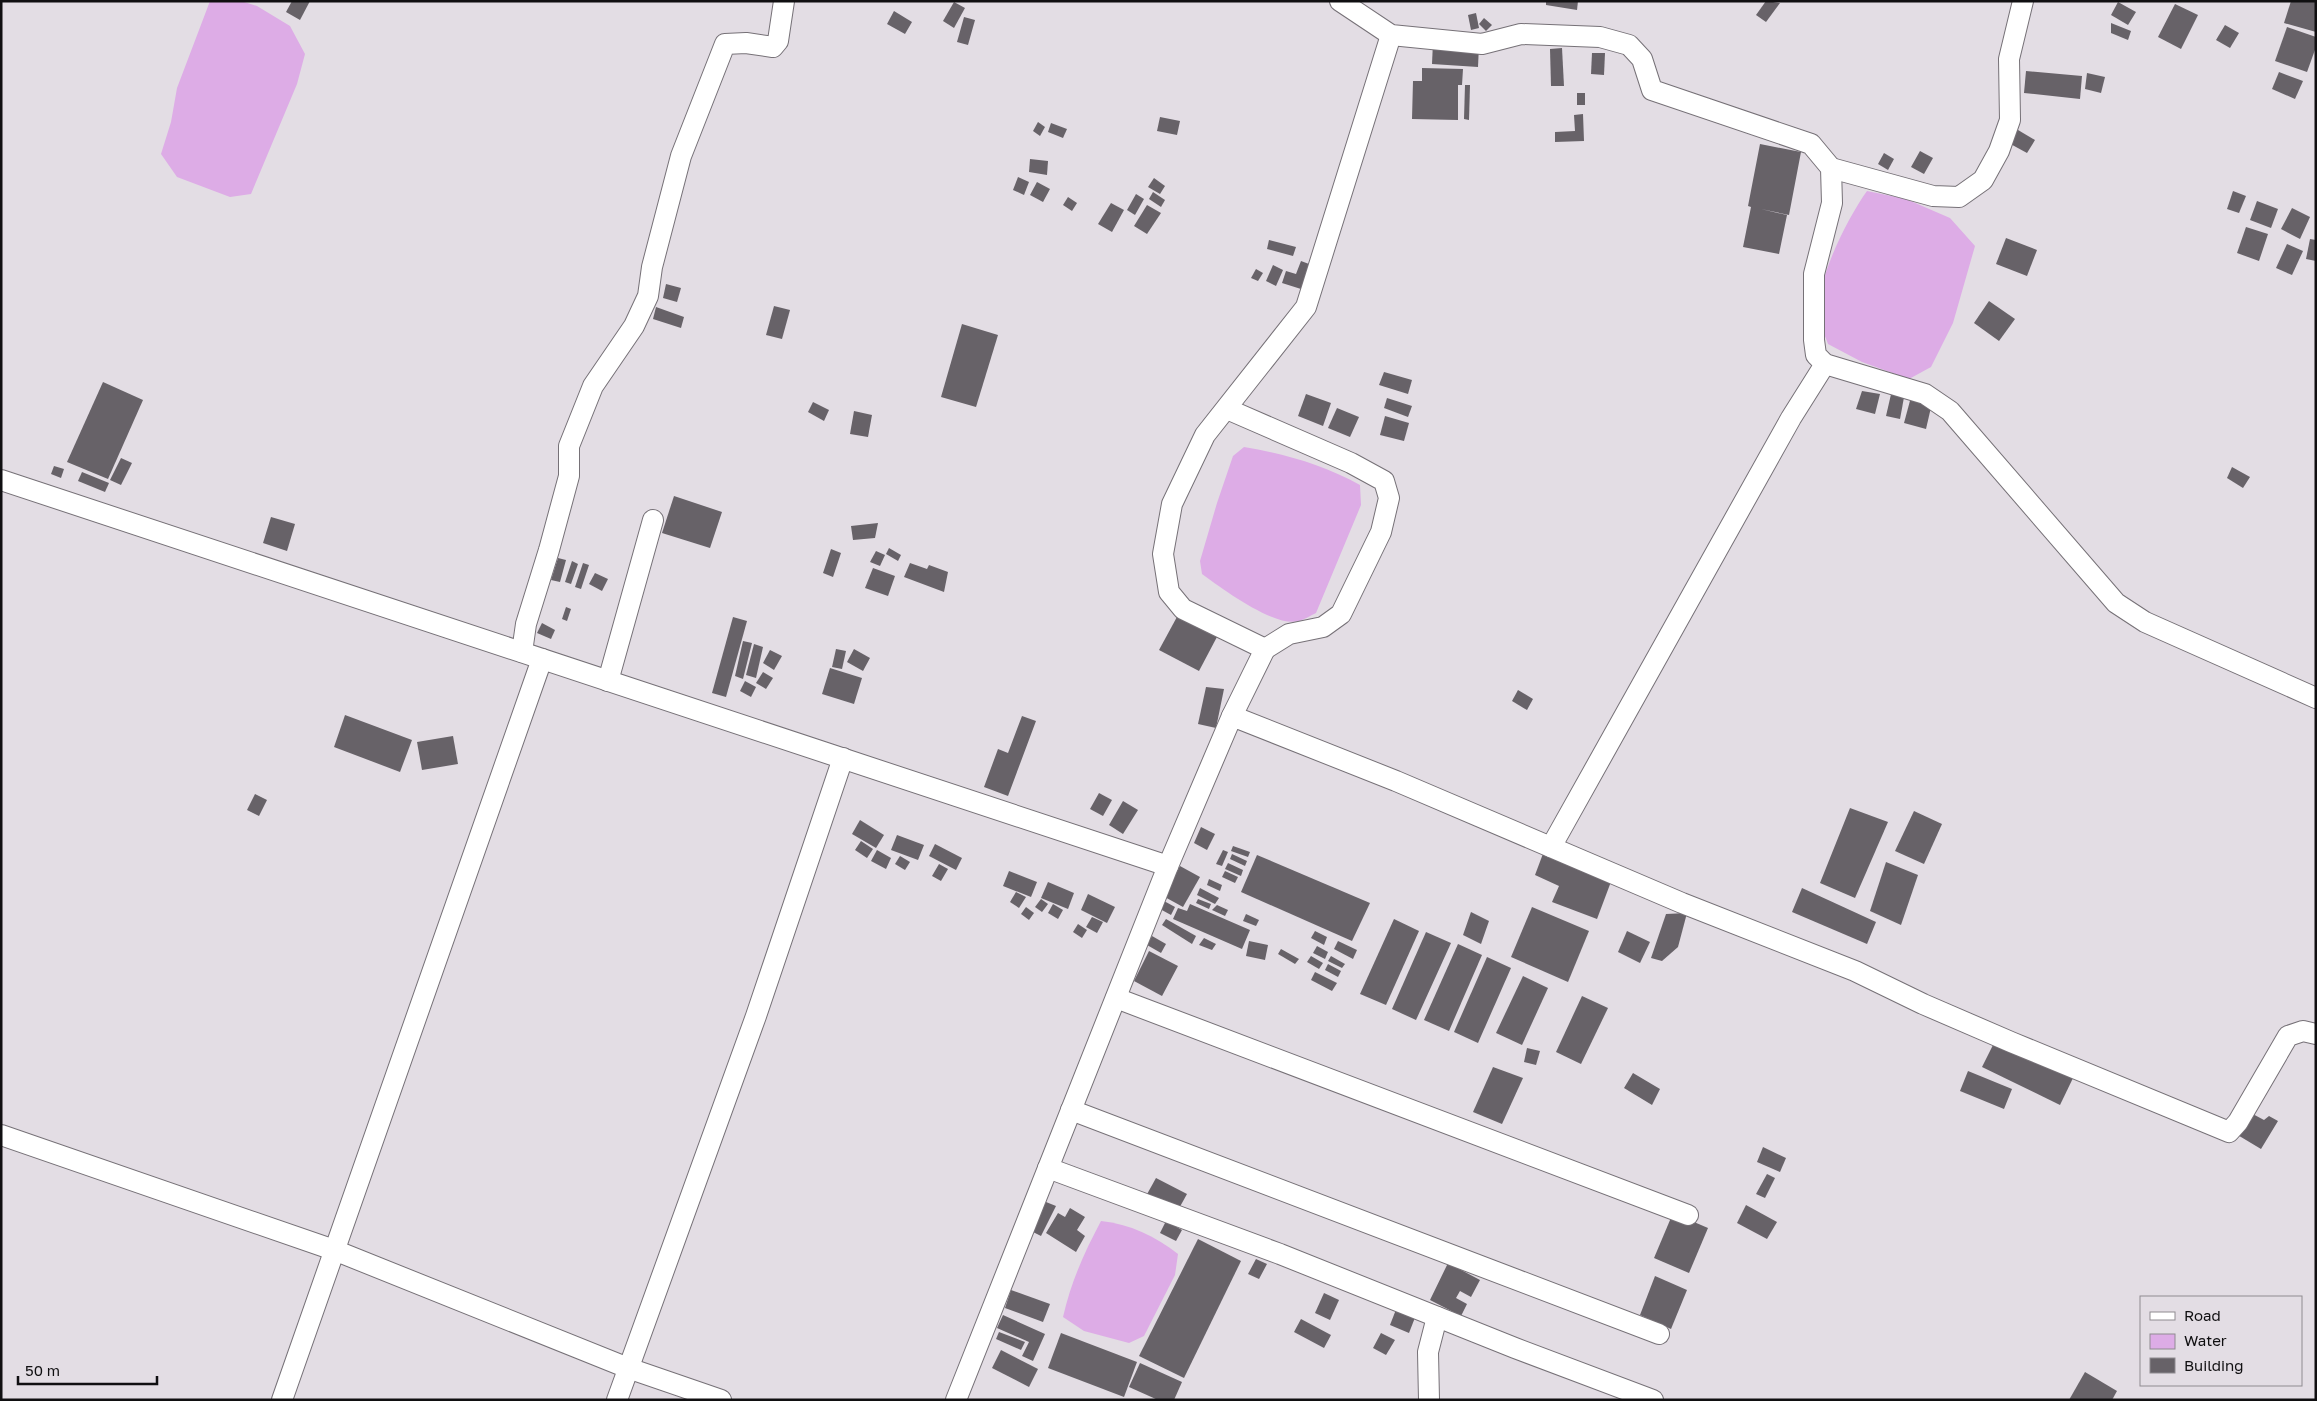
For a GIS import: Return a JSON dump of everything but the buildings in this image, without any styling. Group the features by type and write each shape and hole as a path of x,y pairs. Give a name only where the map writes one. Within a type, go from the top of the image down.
{"street":[{"path":"522,652 526,624 552,542 569,476 569,446 593,386 634,326 648,296 652,267 681,156 705,90 725,44 746,43 773,47 778,41 784,1"},
{"path":"1340,1 1391,35 1482,44 1520,34 1600,37 1629,45 1642,59 1652,90 1812,144 1831,168 1933,196 1959,197 1983,180 1999,152 2010,120 2009,59 2023,1"},
{"path":"1265,648 1184,609 1169,592 1164,554 1172,504 1206,435 1306,307 1391,35"},
{"path":"1831,168 1832,203 1814,274 1814,340 1816,355 1825,364 1925,394 1950,411 2116,603 2145,622 2316,698"},
{"path":"1551,847 1786,426 1825,364"},
{"path":"956,1400 1168,866 1232,716 1265,648 1289,634 1323,627 1341,614 1381,532 1389,498 1384,481 1351,463 1227,409"},
{"path":"1,480 1168,866"},
{"path":"608,681 652,520"},
{"path":"282,1400 542,659"},
{"path":"1232,716 1396,781 1682,903 1855,971 1923,1004 2229,1132 2238,1122 2288,1036 2304,1031 2316,1034"},
{"path":"617,1400 756,1016 843,758"},
{"path":"1116,998 1688,1215"},
{"path":"1071,1110 1659,1334"},
{"path":"1,1135 334,1250 628,1368 721,1400"},
{"path":"1048,1168 1280,1254 1436,1317 1653,1400"},
{"path":"1429,1400 1428,1352 1436,1317"}],"water":[{"path":"210,1 241,1 257,6 290,26 305,54 297,84 251,194 230,197 177,177 161,154 171,122 177,88"},
{"path":"1867,191 1906,199 1950,218 1975,246 1953,323 1931,367 1909,379 1862,362 1828,344 1820,322 1819,300 1822,284 1834,250"},
{"path":"1244,447 1304,461 1360,485 1361,505 1316,613 1301,620 1289,622 1263,613 1235,597 1202,574 1200,561 1217,503 1233,456"},
{"path":"1101,1221 1122,1225 1142,1232 1178,1254 1175,1275 1144,1336 1129,1343 1084,1331 1063,1317 1079,1268"}]}
